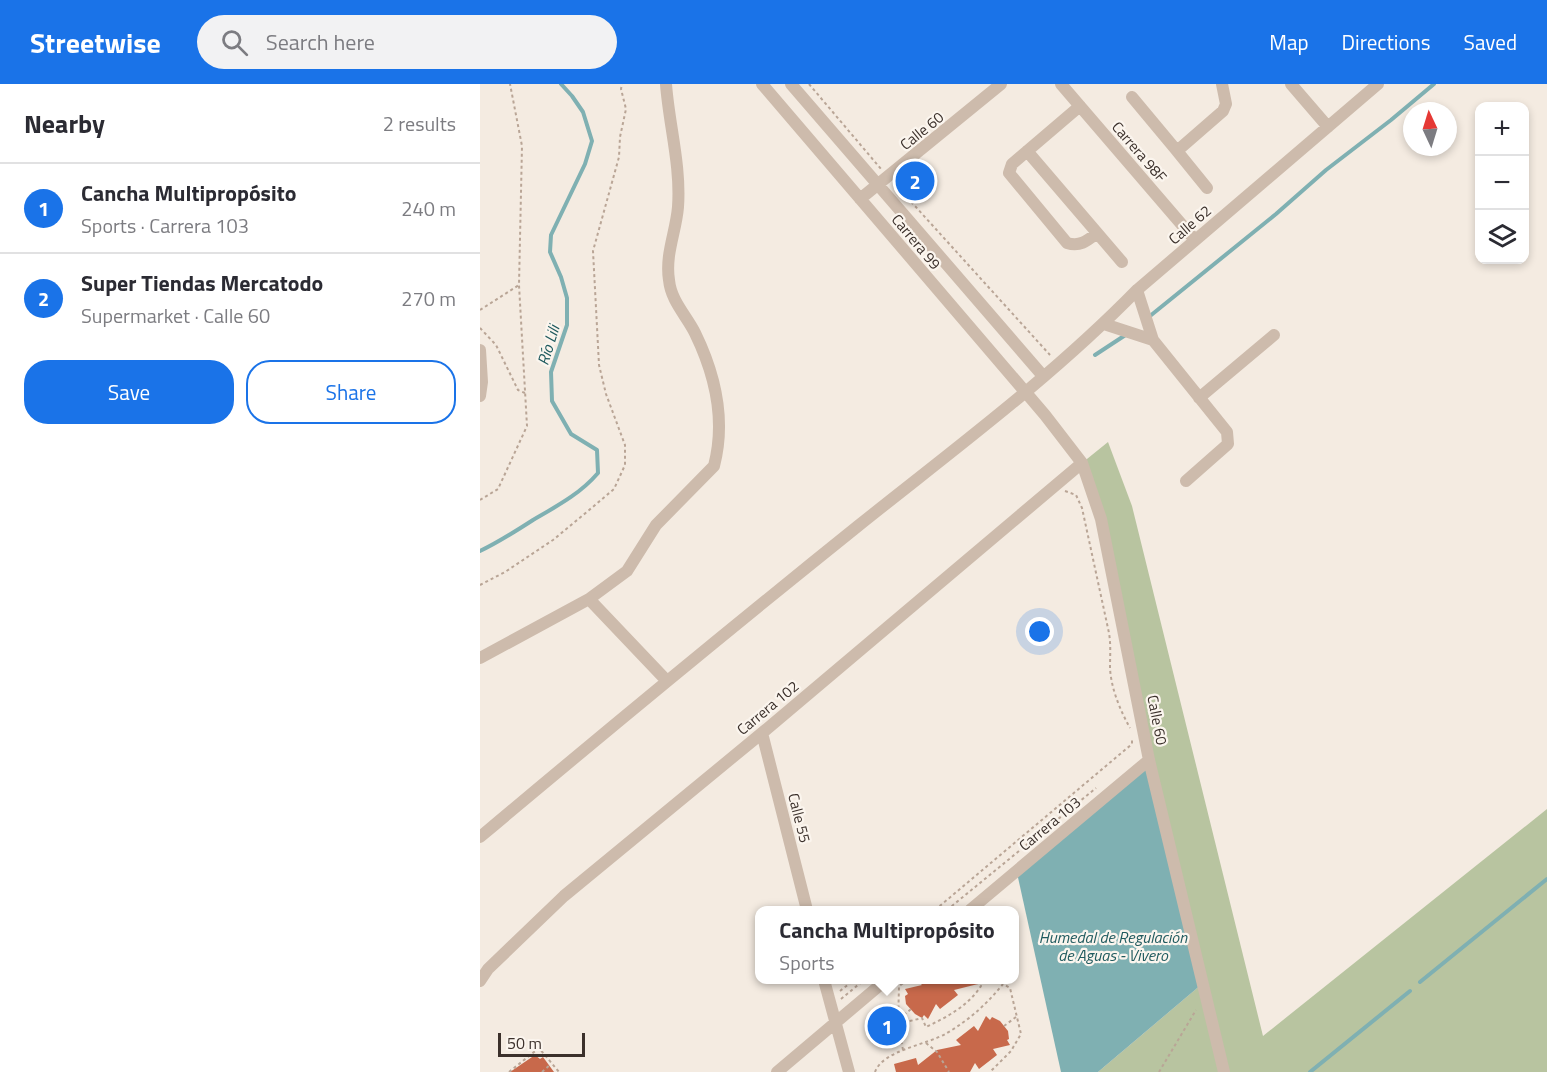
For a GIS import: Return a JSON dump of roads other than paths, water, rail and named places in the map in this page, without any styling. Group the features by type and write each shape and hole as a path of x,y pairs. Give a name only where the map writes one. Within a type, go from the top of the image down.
{"street":[{"path":"480,658 589,599 627,572 656,525 714,466 721,428 718,402 707,362 694,332 672,296 668,279 669,249 678,210 678,178 666,84"},
{"name":"Carrera 99","path":"762,84 1024,392"},
{"name":"Carrera 99","path":"791,84 1043,376"},
{"name":"Calle 60","path":"860,199 1001,84"},
{"name":"Carrera 98F","path":"1061,84 1195,240"},
{"path":"1177,151 1223,111 1226,104 1222,84"},
{"path":"1291,84 1328,127"},
{"name":"Calle 62","path":"480,837 666,680 1024,392 1104,324 1137,290 1378,84"},
{"path":"1132,97 1207,188"},
{"path":"1080,106 1012,164 1009,170 1010,176 1067,243 1083,244 1097,233"},
{"path":"1028,152 1122,262"},
{"path":"1137,290 1153,340 1227,432 1228,444 1186,481"},
{"path":"1104,324 1153,340"},
{"path":"1199,398 1274,335"},
{"path":"480,350 482,382 480,396"},
{"name":"Calle 60","path":"1024,392 1045,415 1082,464 1101,519 1149,760 1224,1072"},
{"name":"Carrera 102","path":"480,981 488,969 564,896 1082,464"},
{"path":"589,599 666,680"},
{"name":"Calle 55","path":"762,733 806,906"},
{"name":"Carrera 103","path":"975,906 1149,760"},
{"path":"825,984 849,1072"},
{"path":"777,1072 881,984"}],"water":[{"name":"Humedal de Regulación de Aguas - Vivero","path":"1149,760 1202,984 1098,1072 1061,1072 1017,873"}],"waterway":[{"name":"Río Lili","path":"480,551 568,499 598,473 597,450 571,434 552,401 551,372 567,325 567,298 550,252 551,235 585,164 592,141 583,112 561,84"},
{"path":"1150,316 1434,84"},
{"path":"1095,355 1127,334"},
{"path":"1420,982 1547,879"},
{"path":"1310,1072 1410,991"}],"place":[{"name":"Super Tiendas Mercatodo","path":"915,181"},
{"name":"Cancha Multipropósito","path":"887,1026"}]}
